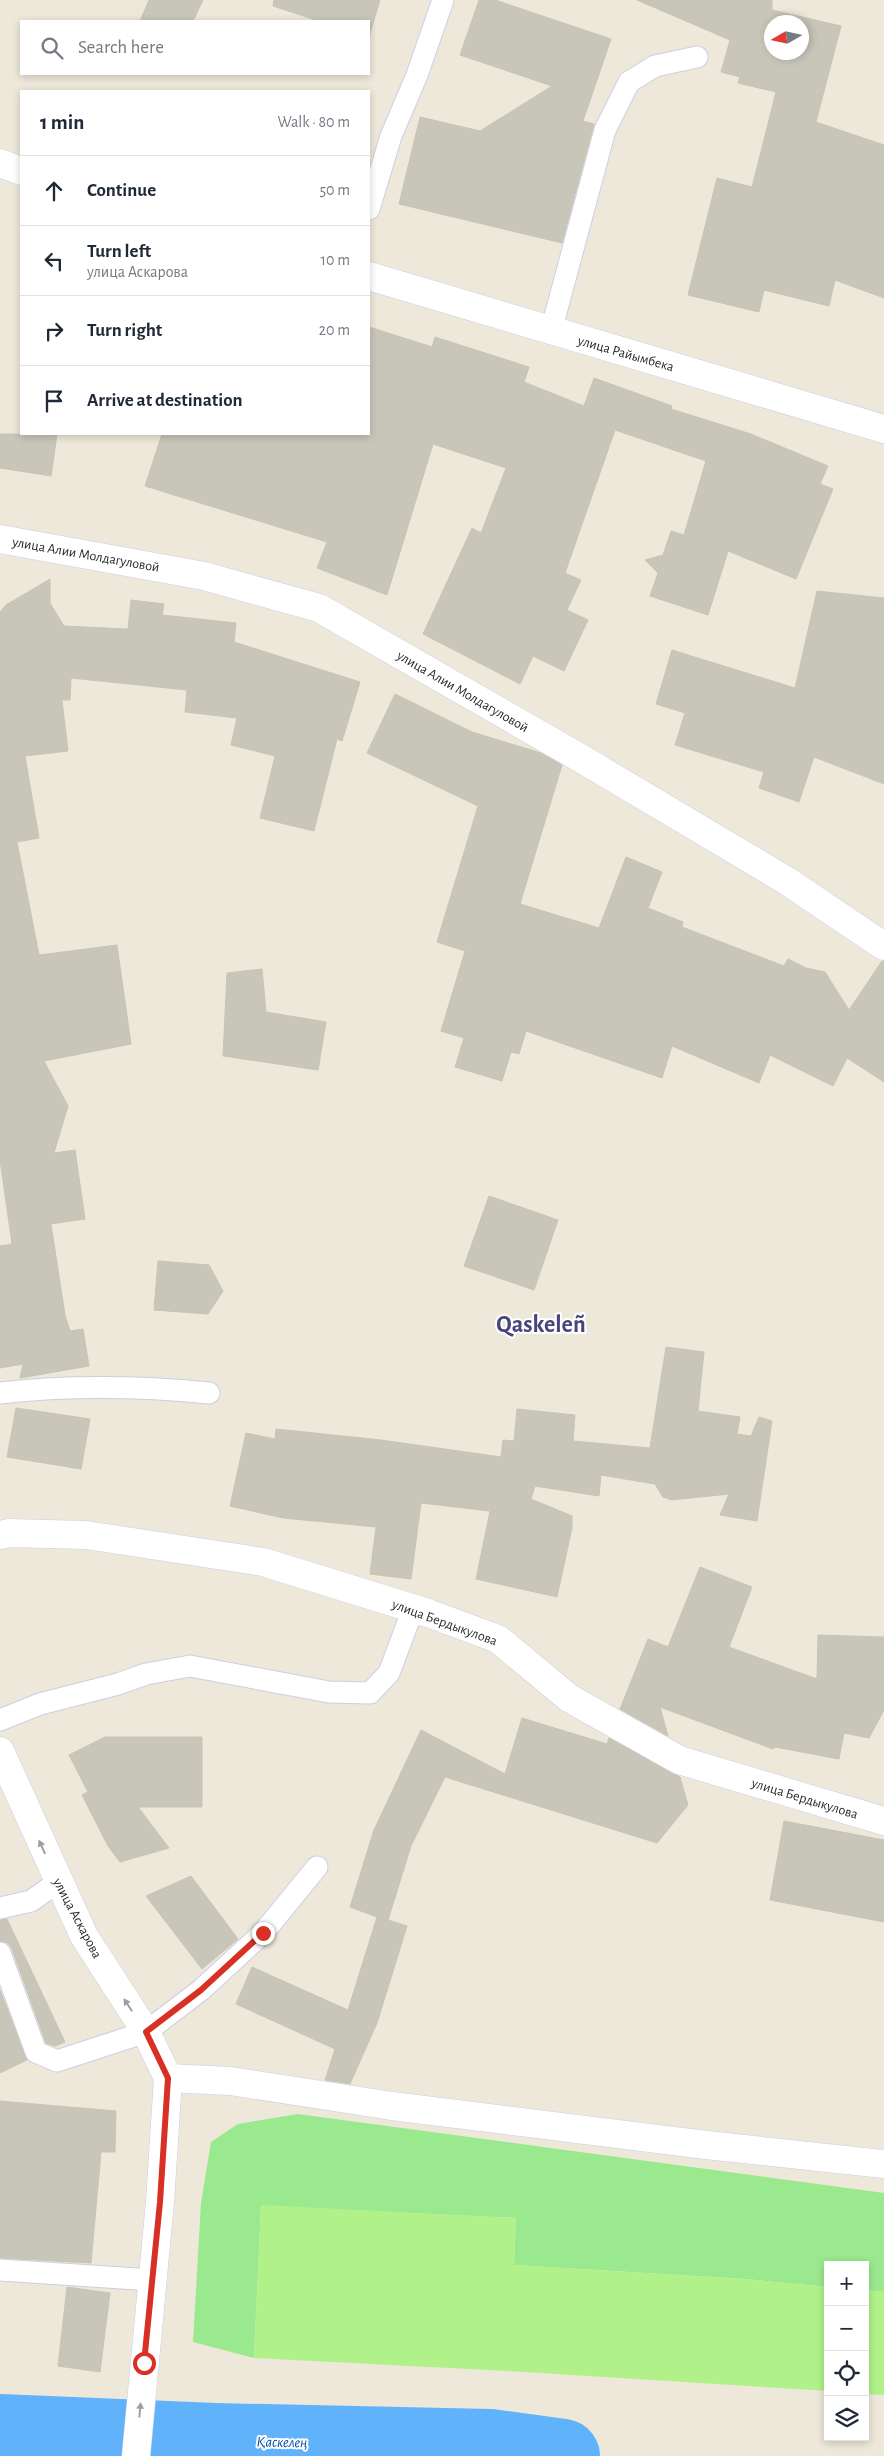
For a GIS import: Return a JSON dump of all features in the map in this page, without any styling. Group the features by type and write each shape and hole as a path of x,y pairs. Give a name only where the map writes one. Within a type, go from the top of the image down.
{"street":[{"path":"0,163 20,171"},
{"name":"улица Райымбека","path":"370,276 884,429"},
{"name":"улица Алии Молдагуловой","path":"0,539 204,576 318,608 582,759 787,881 884,946"},
{"name":"улица Бердыкулова","path":"0,1536 9,1533 86,1535 264,1562 413,1609 498,1639 569,1698 679,1760 879,1814"},
{"name":"улица Аскарова","path":"0,1751 84,1936 146,2032 168,2078"},
{"path":"136,2456 168,2078 230,2082 451,2113 706,2145 884,2164"}],"lane":[{"path":"370,206 391,136 417,75 443,0"},
{"path":"551,331 605,130 629,82 655,66 697,57"},
{"path":"0,1393 55,1387 138,1387 209,1393"},
{"path":"0,1720 40,1704 118,1684 146,1674 190,1666 329,1692 370,1693 389,1673 413,1609"},
{"path":"0,1953 36,2052 57,2060 146,2032 201,1990 263,1933 317,1867"},
{"path":"0,1908 31,1901 58,1882"},
{"path":"0,2270 152,2280"}],"green space":[{"path":"298,2114 884,2193 884,2292 869,2290 869,2261 824,2261 824,2287 745,2279 514,2265 516,2218 261,2206 254,2358 193,2342 201,2203 211,2142 238,2124"},
{"path":"261,2205 516,2218 514,2265 745,2279 824,2287 824,2391 508,2371 254,2358"},
{"path":"869,2290 884,2292 884,2395 869,2394"}],"building":[{"path":"149,0 203,0 193,20 140,20"},
{"path":"274,0 380,0 370,34 370,20 316,20 273,6"},
{"path":"479,0 495,0 611,39 583,121 594,124 562,243 399,204 420,117 480,131 552,86 460,55"},
{"path":"637,0 772,0 772,10 794,15 764,15 764,60 809,60 809,19 841,26 816,122 884,145 884,298 835,280 829,306 764,290 759,312 688,295 717,178 752,187 776,92 738,83 740,77 721,72 730,40"},
{"path":"370,327 432,347 435,337 529,367 524,382 584,406 594,378 672,406 671,409 751,434 828,466 820,484 833,489 796,579 728,551 708,615 650,596 658,573 645,560 663,555 671,531 684,535 706,461 615,430 565,573 581,580 567,610 588,620 564,671 533,656 520,684 423,634 472,528 481,533 506,468 433,444 387,595 317,568 327,542 145,486 162,435 370,435"},
{"path":"0,434 57,435 51,476 0,468"},
{"path":"50,579 50,603 64,626 128,629 131,600 164,604 162,615 236,623 234,642 360,682 342,741 337,739 314,831 260,818 275,756 231,745 237,718 185,712 187,690 71,678 70,700 62,700 68,751 25,756 39,838 17,842 39,955 117,945 131,1044 44,1061 68,1106 54,1153 75,1150 85,1219 51,1224 65,1315 70,1331 83,1329 89,1366 20,1378 23,1364 0,1368 0,1246 12,1244 0,1160 0,612 6,605"},
{"path":"817,591 884,598 884,784 814,757 799,802 759,788 764,772 675,745 685,713 656,704 672,650 795,688"},
{"path":"395,694 472,732 541,753 562,765 520,904 599,928 626,857 662,872 648,908 683,922 682,927 784,966 788,959 806,968 825,972 849,1010 882,961 884,961 884,1082 847,1058 833,1086 770,1055 759,1083 672,1046 662,1078 526,1031 519,1054 511,1052 502,1081 455,1067 464,1038 441,1031 465,951 437,942 478,806 367,753"},
{"path":"262,969 266,1012 326,1022 318,1070 223,1056 227,973"},
{"path":"489,1196 558,1220 534,1290 464,1266"},
{"path":"158,1261 209,1265 223,1291 208,1314 154,1310"},
{"path":"666,1347 704,1352 698,1411 740,1417 737,1434 751,1436 759,1417 772,1421 757,1521 720,1515 729,1494 672,1500 663,1497 655,1484 601,1475 599,1496 535,1486 531,1499 572,1516 572,1528 557,1597 476,1579 490,1511 421,1503 411,1579 370,1574 376,1527 283,1518 230,1506 246,1433 275,1439 276,1429 381,1440 501,1457 503,1440 514,1441 517,1409 575,1415 573,1441 650,1448"},
{"path":"16,1408 90,1419 81,1469 7,1457"},
{"path":"700,1567 752,1587 729,1647 817,1679 818,1635 884,1637 884,1710 869,1738 844,1733 839,1759 775,1747 773,1749 660,1707 668,1736 620,1709 648,1639 668,1647"},
{"path":"522,1718 607,1744 609,1738 680,1777 688,1805 657,1843 445,1777 411,1846 388,1920 407,1926 377,2023 350,2084 325,2080 335,2049 236,2004 252,1967 348,2010 377,1917 350,1907 374,1830 421,1730 505,1774"},
{"path":"105,1737 202,1737 202,1807 138,1807 169,1848 120,1862 108,1846 82,1795 88,1792 69,1755"},
{"path":"784,1821 884,1840 884,1922 770,1900"},
{"path":"191,1876 238,1939 202,1969 146,1896"},
{"path":"7,1919 65,2042 55,2046 46,2043 12,1949 8,1943 0,1941 0,1920"},
{"path":"0,1990 27,2060 0,2073"},
{"path":"0,2101 116,2111 115,2152 101,2152 91,2263 0,2258"},
{"path":"67,2287 110,2293 100,2372 58,2366"}],"waterway":[{"name":"Қаскелең","path":"0,2431 215,2440 490,2446 563,2456"}],"district":[{"name":"Qaskeleñ","path":"541,1324"}],"route":[{"path":"144,2363 160,2202 168,2078 146,2032 201,1990 263,1933"}]}
